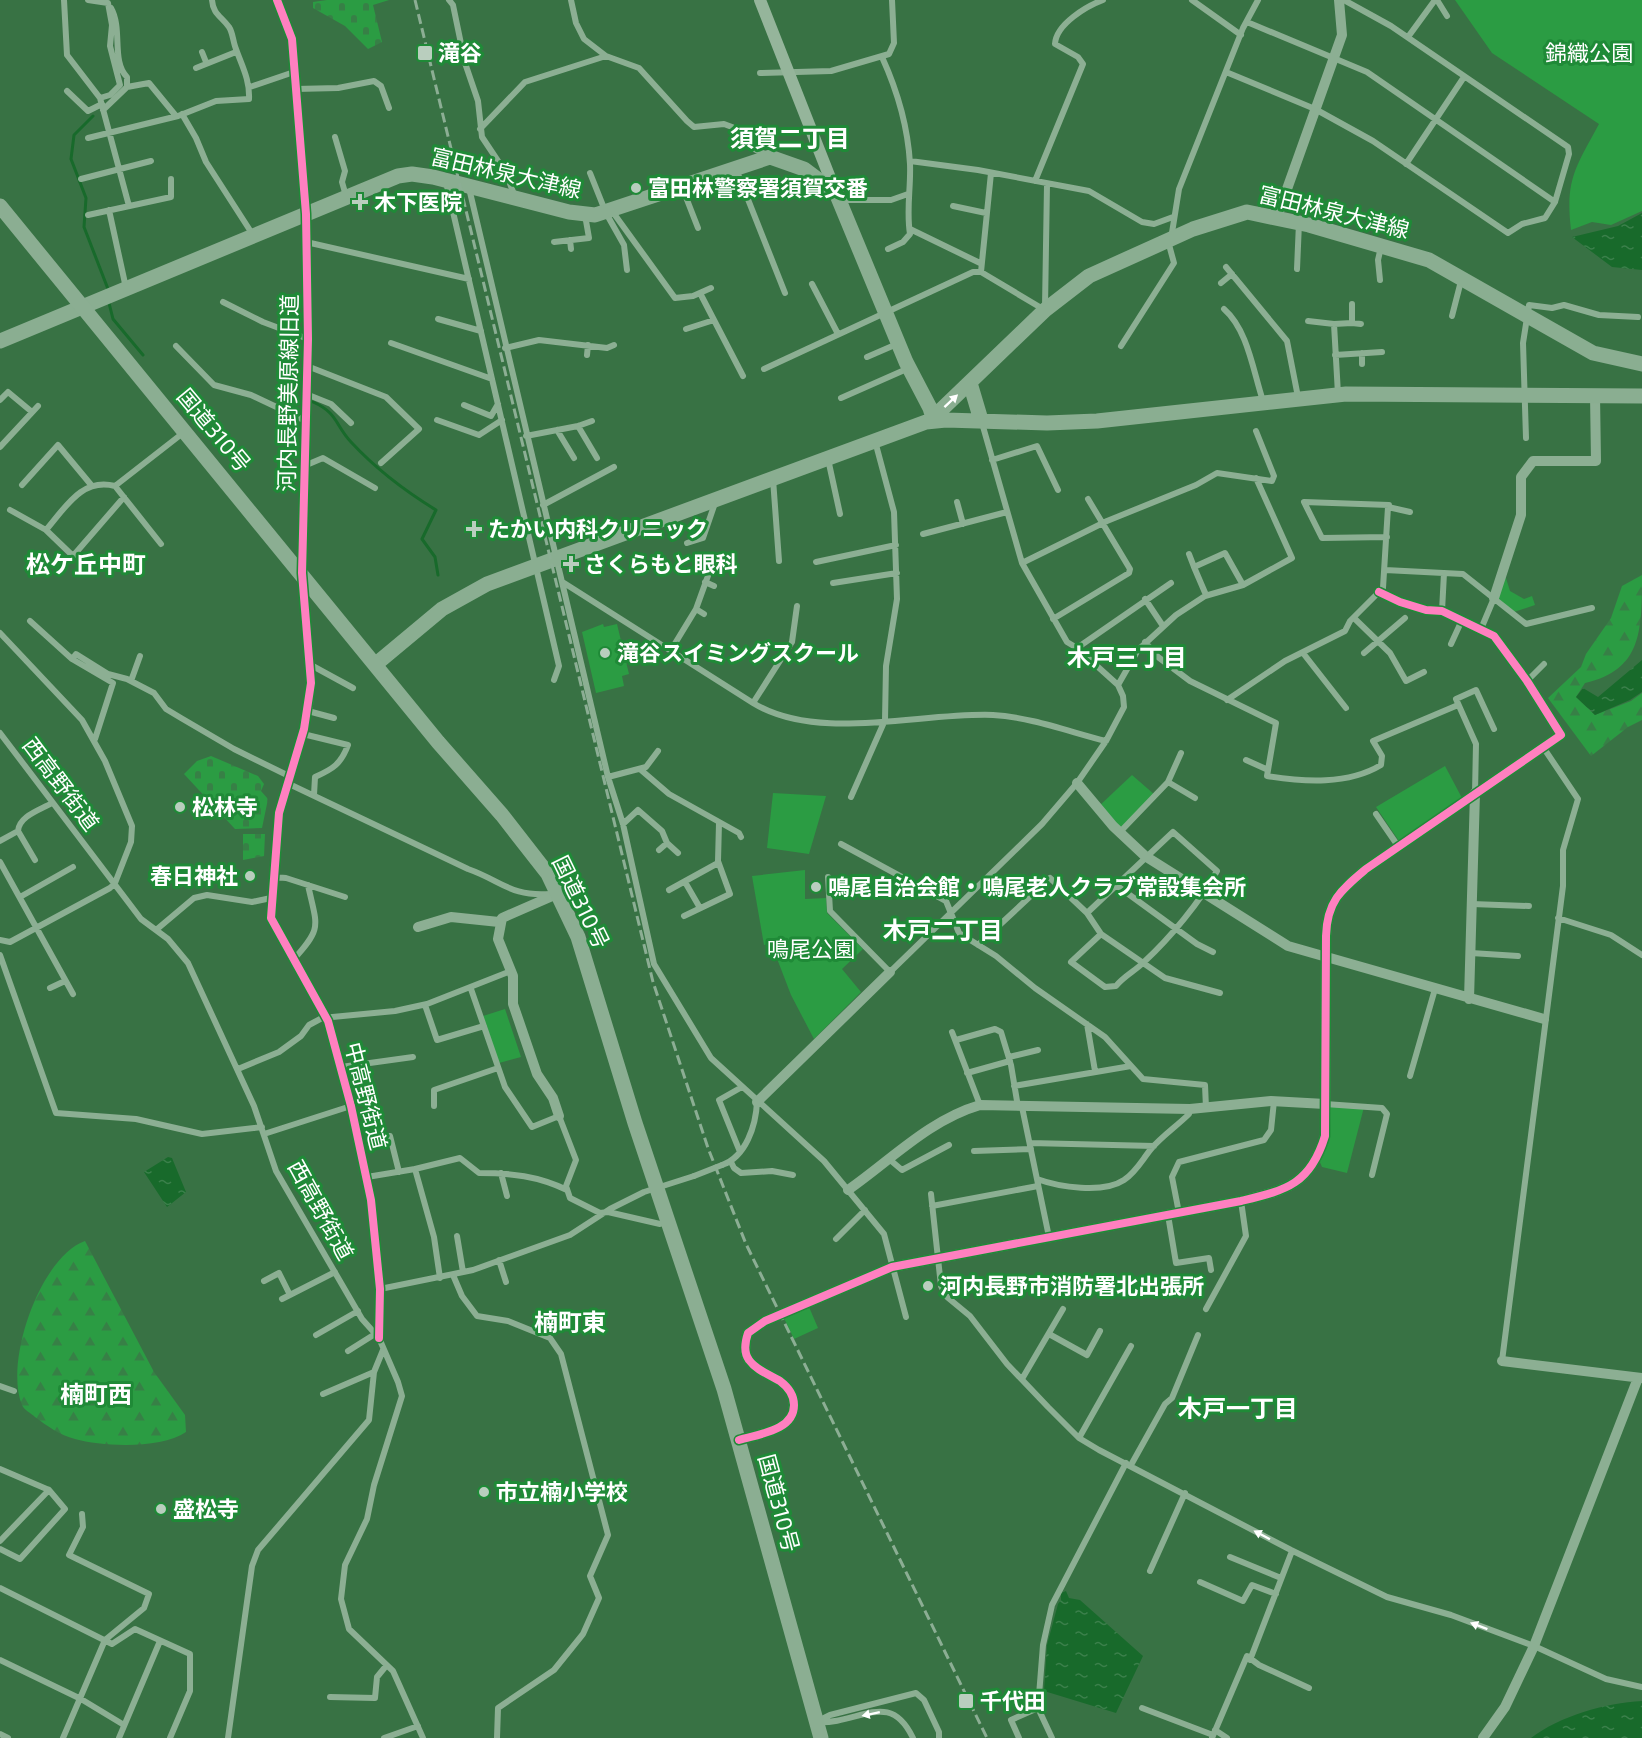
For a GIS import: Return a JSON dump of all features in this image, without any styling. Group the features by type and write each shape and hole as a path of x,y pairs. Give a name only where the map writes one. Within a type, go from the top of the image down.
{"highway":[{"name":"国道310号","path":"0,206 438,742 502,815 548,874 578,937 634,1123 739,1440 821,1738"}],"main road":[{"path":"760,0 885,313 934,421"},
{"path":"770,157 804,169 837,194"},
{"name":"富田林泉大津線","path":"0,341 346,197 405,175 423,175 585,214 609,212 770,157"},
{"name":"富田林泉大津線","path":"934,421 941,410 1045,310 1089,276 1170,240 1240,213 1299,223 1429,260 1593,353 1642,364"},
{"path":"970,382 981,420"},
{"path":"376,664 452,602 487,584 934,421 981,420 1047,423 1086,421 1338,394 1642,396"}],"street":[{"path":"64,0 67,55 102,104 129,206"},
{"path":"88,0 108,3"},
{"path":"88,138 179,115 216,101 249,99 250,87 243,62 236,52 229,27 213,11 212,0"},
{"name":"河内長野美原線旧道","path":"278,0 292,39 306,214 308,339 302,573"},
{"path":"449,0 453,5 465,63 478,101 482,137 506,173 516,198"},
{"path":"572,0 580,32 606,56 639,68 694,127 724,124 732,127 748,146 770,157"},
{"path":"760,73 831,71 889,54 894,47 892,0"},
{"path":"1035,182 1083,64 1077,57 1055,44 1055,39 1081,11 1103,0"},
{"path":"1192,0 1241,35"},
{"path":"1121,346 1174,262 1170,240 1179,189 1246,22 1258,0"},
{"path":"1277,218 1342,35 1339,0"},
{"path":"1226,72 1315,109 1373,141 1508,233 1522,224 1545,218 1555,202 1569,154 1568,147 1370,12 1344,0"},
{"path":"1408,37 1436,0 1447,16"},
{"path":"102,104 120,85 110,46 112,25 108,3"},
{"path":"108,3 118,26 117,47 122,72 127,77 127,87"},
{"path":"1246,22 1366,72 1555,202"},
{"path":"202,52 206,62"},
{"path":"196,68 206,62 236,52"},
{"path":"480,129 525,82 606,56"},
{"path":"882,57 901,109 910,161 909,237 888,249"},
{"path":"250,87 294,72"},
{"path":"1406,164 1464,77"},
{"path":"296,89 338,88 374,81 381,86 389,108"},
{"path":"67,91 88,111 127,87 149,83 179,115 196,138 206,162 253,236"},
{"path":"335,137 345,171 342,182 346,197"},
{"path":"81,178 151,161"},
{"path":"910,161 991,173 1089,192 1142,222 1158,224 1173,217"},
{"path":"736,169 785,293"},
{"path":"590,173 624,244 627,270"},
{"path":"981,272 980,263 991,173"},
{"path":"88,215 171,197 171,178"},
{"path":"446,181 559,666 554,680"},
{"path":"764,369 973,272 981,272 1045,310 1047,185"},
{"path":"469,187 505,348 564,583 608,777 623,824 654,964 711,1058 757,1102 811,1148 884,1234 906,1317"},
{"path":"682,187 698,228"},
{"path":"837,194 891,200 908,194"},
{"path":"963,208 964,198"},
{"path":"953,206 986,213"},
{"path":"109,210 126,288"},
{"path":"609,212 675,298 700,293 711,288"},
{"path":"585,214 589,238"},
{"path":"1297,269 1299,223"},
{"path":"910,229 980,263"},
{"path":"554,243 597,237"},
{"path":"570,240 571,249"},
{"path":"306,243 469,279"},
{"path":"1380,280 1378,260 1381,246"},
{"path":"1226,267 1287,341 1298,397"},
{"path":"1221,283 1232,274"},
{"path":"1452,316 1462,277"},
{"path":"812,284 838,334"},
{"path":"700,293 743,376"},
{"path":"224,302 263,322 308,339"},
{"path":"1352,304 1352,323"},
{"path":"1526,438 1523,343 1529,305 1552,308 1564,305 1599,315 1638,317"},
{"path":"1224,309 1233,317 1241,332 1263,401"},
{"path":"438,318 481,331"},
{"path":"686,330 714,320"},
{"path":"1308,321 1361,324"},
{"path":"1334,324 1338,394"},
{"path":"505,348 539,340 607,348 614,345"},
{"path":"391,343 492,379"},
{"path":"867,357 898,343"},
{"path":"587,356 588,345"},
{"path":"176,346 214,385 251,394 306,421"},
{"path":"1335,355 1382,352"},
{"path":"1362,353 1362,364"},
{"path":"307,366 386,397 418,429 381,463"},
{"path":"841,398 909,368"},
{"path":"0,400 8,392 32,412"},
{"path":"306,394 331,404 351,423"},
{"path":"1481,629 1494,598 1521,514 1521,477 1533,461 1596,461 1595,395"},
{"path":"464,405 491,416 498,404"},
{"path":"0,447 38,406"},
{"path":"437,420 479,435 502,420"},
{"path":"380,1289 453,1275 570,1235 605,1213 657,1188 731,1162 740,1152 756,1119 757,1102 1042,824 1077,783 1106,741 1124,706 1118,685 1077,648 1066,642 1022,563 981,420"},
{"path":"526,436 592,421"},
{"path":"578,426 597,458"},
{"path":"557,430 574,458"},
{"path":"115,486 186,431"},
{"path":"1022,563 1102,524 1217,473 1272,481 1274,476 1256,431"},
{"path":"851,797 885,720 886,666 896,609 894,512 875,441"},
{"path":"22,485 58,445 92,486"},
{"path":"992,460 1037,447 1058,490"},
{"path":"304,466 323,458 375,488"},
{"path":"828,458 840,514"},
{"path":"543,505 614,467"},
{"path":"773,478 779,561"},
{"path":"1118,685 1138,650 1163,626 1206,595 1243,585 1292,558 1256,478"},
{"path":"46,530 80,490 104,483 115,486 161,544"},
{"path":"10,510 46,530 73,556 124,497"},
{"path":"687,543 703,538 716,499"},
{"path":"1053,619 1129,573 1130,568 1088,499"},
{"path":"957,502 963,524"},
{"path":"1387,537 1322,538 1304,502 1389,505 1388,507 1410,512"},
{"path":"1227,700 1303,653 1345,631 1354,618 1383,588 1388,507"},
{"path":"923,534 1007,512"},
{"path":"816,562 896,545"},
{"path":"1194,567 1225,553 1243,585"},
{"path":"1188,554 1206,595"},
{"path":"1385,570 1463,574 1526,624 1565,611 1592,608"},
{"path":"302,573 311,683 303,734 286,783 452,862 492,877 508,890 520,894 557,894"},
{"path":"671,650 696,609 709,573"},
{"path":"833,583 897,573"},
{"path":"1442,611 1444,573"},
{"path":"705,582 714,586"},
{"path":"564,583 753,703 776,714 796,719 838,722 994,715 1106,741"},
{"path":"1077,648 1171,583"},
{"path":"739,1440 781,1426 789,1420 793,1411 793,1400 787,1387 748,1358 745,1346 748,1333 765,1321 892,1267 1241,1201 1288,1188 1303,1178 1314,1165 1325,1136 1327,918 1332,903 1343,888 1366,869 1561,735 1527,681 1494,636 1442,611 1426,610 1400,602 1379,591"},
{"path":"1145,599 1163,626"},
{"path":"753,703 792,642 797,606"},
{"path":"696,609 704,614"},
{"path":"788,614 796,615"},
{"path":"1354,618 1389,653 1406,681 1424,672"},
{"path":"1364,653 1405,618"},
{"path":"1451,644 1462,620"},
{"path":"30,621 72,659 112,683 95,739"},
{"path":"0,633 65,700 95,739 132,826 131,842 115,883 10,942 0,940"},
{"path":"1145,642 1158,657 1190,681 1276,723 1266,776 1292,780 1331,780 1366,774 1381,765 1382,756 1373,741 1458,705"},
{"path":"1303,653 1346,708"},
{"path":"72,659 76,654 108,674 130,681 154,693 166,709 234,749 289,776"},
{"path":"130,681 140,656"},
{"path":"772,657 781,661"},
{"path":"309,664 353,688"},
{"path":"1527,681 1544,664"},
{"path":"1469,999 1476,744 1456,699 1476,690 1494,729"},
{"path":"308,711 334,718"},
{"name":"西高野街道","path":"0,733 141,919 176,947 188,963 238,1069 262,1127 276,1171 358,1311 377,1336 398,1382 402,1396 374,1485 367,1519 345,1565 340,1599 349,1629 393,1671 423,1738"},
{"path":"303,734 348,745 342,761 334,769 315,777 314,795"},
{"path":"1483,1738 1505,1707 1534,1646 1640,1378 1503,1361 1544,1019 1563,886 1563,850 1578,799 1543,747"},
{"path":"608,777 646,767 658,751"},
{"path":"1120,832 1168,782 1181,753"},
{"path":"1246,760 1266,769"},
{"path":"640,770 669,794 740,833 741,837"},
{"path":"1168,782 1195,798"},
{"name":"中高野街道","path":"286,783 279,813 271,898 275,927 327,1019 351,1106 368,1177 380,1289 377,1336"},
{"path":"1077,783 1120,832 1146,856 1288,946 1544,1019"},
{"path":"35,860 18,831 18,825 27,817 52,803"},
{"path":"623,824 638,810 662,831 668,843 678,853"},
{"path":"1376,814 1398,846"},
{"path":"684,916 730,894 718,863 719,823"},
{"path":"0,841 18,831"},
{"path":"1087,914 1173,832 1217,871 1204,894 1144,962 1126,974 1116,986 1105,987 1071,962 1101,933"},
{"path":"659,850 668,843"},
{"path":"841,844 946,901 959,933 1116,1047 1143,1080 1205,1085 1206,1108"},
{"path":"0,862 73,994"},
{"path":"669,890 718,863"},
{"path":"20,897 73,867"},
{"path":"273,877 345,897"},
{"path":"828,877 830,911 890,972"},
{"path":"978,945 1050,878 1087,914 1101,933 1165,978 1220,993"},
{"path":"685,882 700,908"},
{"path":"293,960 315,936 316,922 308,885"},
{"path":"1116,885 1213,952"},
{"path":"557,894 502,918 499,922 498,939 512,970 513,1004 537,1074 553,1098 576,1160 566,1186 567,1190 570,1198 600,1213 660,1224 668,1221"},
{"path":"156,930 194,898 207,895 252,902 271,898"},
{"path":"1472,904 1529,906"},
{"path":"418,927 451,917 499,922"},
{"path":"1558,918 1611,935 1642,955"},
{"path":"1471,953 1518,956"},
{"path":"0,955 29,1044 56,1113 136,1119 202,1134 262,1127"},
{"path":"238,1069 279,1052 301,1036 309,1025 322,1018 425,1005 471,989 512,970"},
{"path":"50,988 65,981"},
{"path":"471,989 506,1087 532,1127 559,1116"},
{"path":"1410,1076 1434,989"},
{"path":"425,1005 437,1040 484,1026"},
{"path":"1087,1024 1095,1071"},
{"path":"956,1040 995,1029 1002,1032 1030,1146 1049,1237"},
{"path":"952,1032 981,1105"},
{"path":"967,1073 1038,1050"},
{"path":"341,1067 413,1057"},
{"path":"1014,1086 1131,1066"},
{"path":"434,1106 434,1090 498,1068"},
{"path":"740,1152 719,1100 742,1088"},
{"path":"1179,1213 1172,1177 1179,1162 1264,1140 1271,1130 1274,1101"},
{"path":"848,1190 939,1123 960,1111 981,1105 1191,1109 1274,1101 1382,1108 1387,1114 1372,1175"},
{"path":"264,1134 351,1106"},
{"path":"932,1206 1038,1183 1077,1188 1122,1182 1136,1170 1154,1146 1191,1109"},
{"path":"390,1136 399,1172"},
{"path":"889,1159 903,1170 949,1145"},
{"path":"974,1151 1030,1146 1154,1146"},
{"path":"368,1177 460,1158 478,1173 542,1178 567,1190"},
{"path":"731,1162 734,1168 741,1173 772,1171 794,1175"},
{"path":"415,1169 434,1237 440,1278"},
{"path":"501,1173 507,1196"},
{"path":"931,1194 940,1286 947,1297 970,1316 1022,1379 1078,1438 1292,1551 1387,1597 1451,1615 1534,1646 1606,1679 1642,1687"},
{"path":"1206,1309 1246,1236 1241,1201"},
{"path":"836,1239 865,1210"},
{"path":"1167,1215 1176,1263"},
{"path":"457,1236 463,1272"},
{"path":"1167,1264 1209,1258 1211,1270"},
{"path":"499,1260 506,1282"},
{"path":"282,1299 335,1272"},
{"path":"264,1281 279,1273 290,1295"},
{"path":"453,1275 466,1302 477,1316 508,1321 550,1338 561,1354 608,1535 590,1576 599,1598 584,1634 554,1670 498,1708 497,1738"},
{"path":"1022,1379 1063,1309"},
{"path":"316,1335 358,1311"},
{"path":"1049,1334 1087,1355 1100,1330"},
{"path":"1052,1738 1038,1708 1042,1645 1052,1605 1129,1464 1165,1404 1172,1398 1198,1335"},
{"path":"348,1351 377,1336"},
{"path":"1078,1438 1131,1346"},
{"path":"228,1738 252,1566 258,1550 369,1420 374,1372 383,1350"},
{"path":"323,1394 374,1372"},
{"path":"0,1386 14,1391"},
{"path":"0,1469 49,1490 64,1509 20,1559 0,1549"},
{"path":"0,1541 49,1490"},
{"path":"1150,1571 1185,1493"},
{"path":"63,1738 105,1640 144,1608 149,1594 69,1555 83,1527 82,1514"},
{"path":"1250,1660 1292,1551"},
{"path":"1230,1557 1281,1578"},
{"path":"1200,1582 1243,1601 1252,1585 1276,1594"},
{"path":"0,1588 111,1644 135,1629 190,1654 190,1691 170,1738"},
{"path":"119,1738 160,1641"},
{"path":"1213,1734 1246,1656 1309,1688"},
{"path":"0,1660 81,1700 124,1725"},
{"path":"330,1696 375,1698 377,1677 386,1666"},
{"path":"816,1722 830,1715 916,1693 924,1700 939,1732 939,1738"},
{"path":"1020,1738 1011,1720 1038,1708"},
{"path":"1142,1708 1227,1738"},
{"path":"816,1722 834,1723 886,1711 903,1719 913,1738"},
{"path":"384,1738 418,1726"},
{"path":"0,1734 8,1738"}],"green space":[{"path":"389,0 373,5 382,42 368,49 345,26 313,8 313,2"},
{"name":"錦織公園","path":"1455,0 1642,0 1642,211 1611,225 1592,222 1571,230 1571,185 1578,163 1599,124 1492,53"},
{"path":"1505,575 1510,591 1524,599 1532,596 1535,605 1514,612 1496,597"},
{"path":"1642,575 1639,630 1628,658 1618,669 1604,677 1585,683 1576,697 1595,715 1631,701 1642,693 1642,720 1628,727 1591,756 1548,698 1581,667 1586,654 1611,618 1622,586"},
{"name":"滝谷スイミングスクール","path":"603,624 604,627 617,624 629,674 622,676 624,686 596,693 582,632"},
{"path":"211,756 258,776 264,784 261,791 268,799 262,828 235,829 184,774 197,761"},
{"path":"1445,766 1462,798 1399,841 1376,807"},
{"path":"1132,775 1155,795 1119,830 1098,807"},
{"path":"773,793 826,796 809,854 767,848"},
{"path":"243,834 265,834 264,856 243,860"},
{"name":"鳴尾公園","path":"805,870 805,899 826,898 827,913 863,949 842,969 861,992 814,1039 791,995 771,943 764,945 752,876"},
{"path":"505,1009 521,1057 499,1063 483,1016"},
{"path":"1327,1105 1364,1107 1347,1173 1322,1167 1319,1160"},
{"path":"85,1241 154,1372 185,1415 186,1432 175,1438 132,1445 87,1442 54,1430 22,1405 18,1386 18,1363 22,1338 30,1313 54,1267 69,1251"},
{"path":"809,1307 818,1328 794,1339 784,1318"}],"water":[{"path":"1642,213 1642,270 1612,267 1572,237 1618,226"},
{"path":"1642,660 1642,692 1630,700 1595,715 1576,697 1583,688 1598,697"},
{"path":"168,1157 172,1158 186,1192 167,1207 144,1172"},
{"path":"1066,1591 1069,1598 1080,1600 1143,1656 1116,1713 1044,1691 1047,1645 1061,1600 1061,1593"},
{"path":"1642,1701 1642,1738 1531,1738 1555,1723 1584,1712"}],"waterway":[{"path":"93,116 74,135 71,159 86,198 84,227 108,289"},
{"path":"109,303 113,319 143,355"},
{"path":"313,402 327,410 351,442 381,470 436,510 422,539 435,557 438,575"}],"railway":[{"path":"415,0 653,982 708,1148 746,1244 987,1738"}],"cycle path":[{"path":"277,0 292,39 306,214 308,339 302,573 311,683 304,729 279,813 271,918 328,1021 351,1106 371,1200 380,1289 379,1338"},
{"path":"739,1440 782,1426 788,1421 794,1405 788,1389 780,1381 755,1367 746,1354 745,1343 748,1333 765,1321 892,1267 1241,1201 1283,1189 1304,1175 1312,1165 1325,1136 1326,936 1329,914 1337,897 1366,869 1561,735 1527,681 1494,636 1442,611 1426,610 1400,602 1379,592"}],"place":[{"name":"滝谷","path":"425,53"},
{"name":"富田林警察署須賀交番","path":"636,188"},
{"name":"木下医院","path":"360,202"},
{"name":"たかい内科クリニック","path":"474,529"},
{"name":"さくらもと眼科","path":"571,564"},
{"name":"滝谷スイミングスクール","path":"605,653"},
{"name":"松林寺","path":"180,807"},
{"name":"春日神社","path":"250,876"},
{"name":"鳴尾自治会館・鳴尾老人クラブ常設集会所","path":"816,887"},
{"name":"河内長野市消防署北出張所","path":"928,1286"},
{"name":"市立楠小学校","path":"484,1492"},
{"name":"盛松寺","path":"161,1509"},
{"name":"千代田","path":"966,1701"}],"district":[{"name":"須賀二丁目","path":"790,139"},
{"name":"松ケ丘中町","path":"86,565"},
{"name":"木戸三丁目","path":"1127,658"},
{"name":"木戸二丁目","path":"943,931"},
{"name":"楠町東","path":"570,1323"},
{"name":"楠町西","path":"96,1395"},
{"name":"木戸一丁目","path":"1238,1409"}]}
